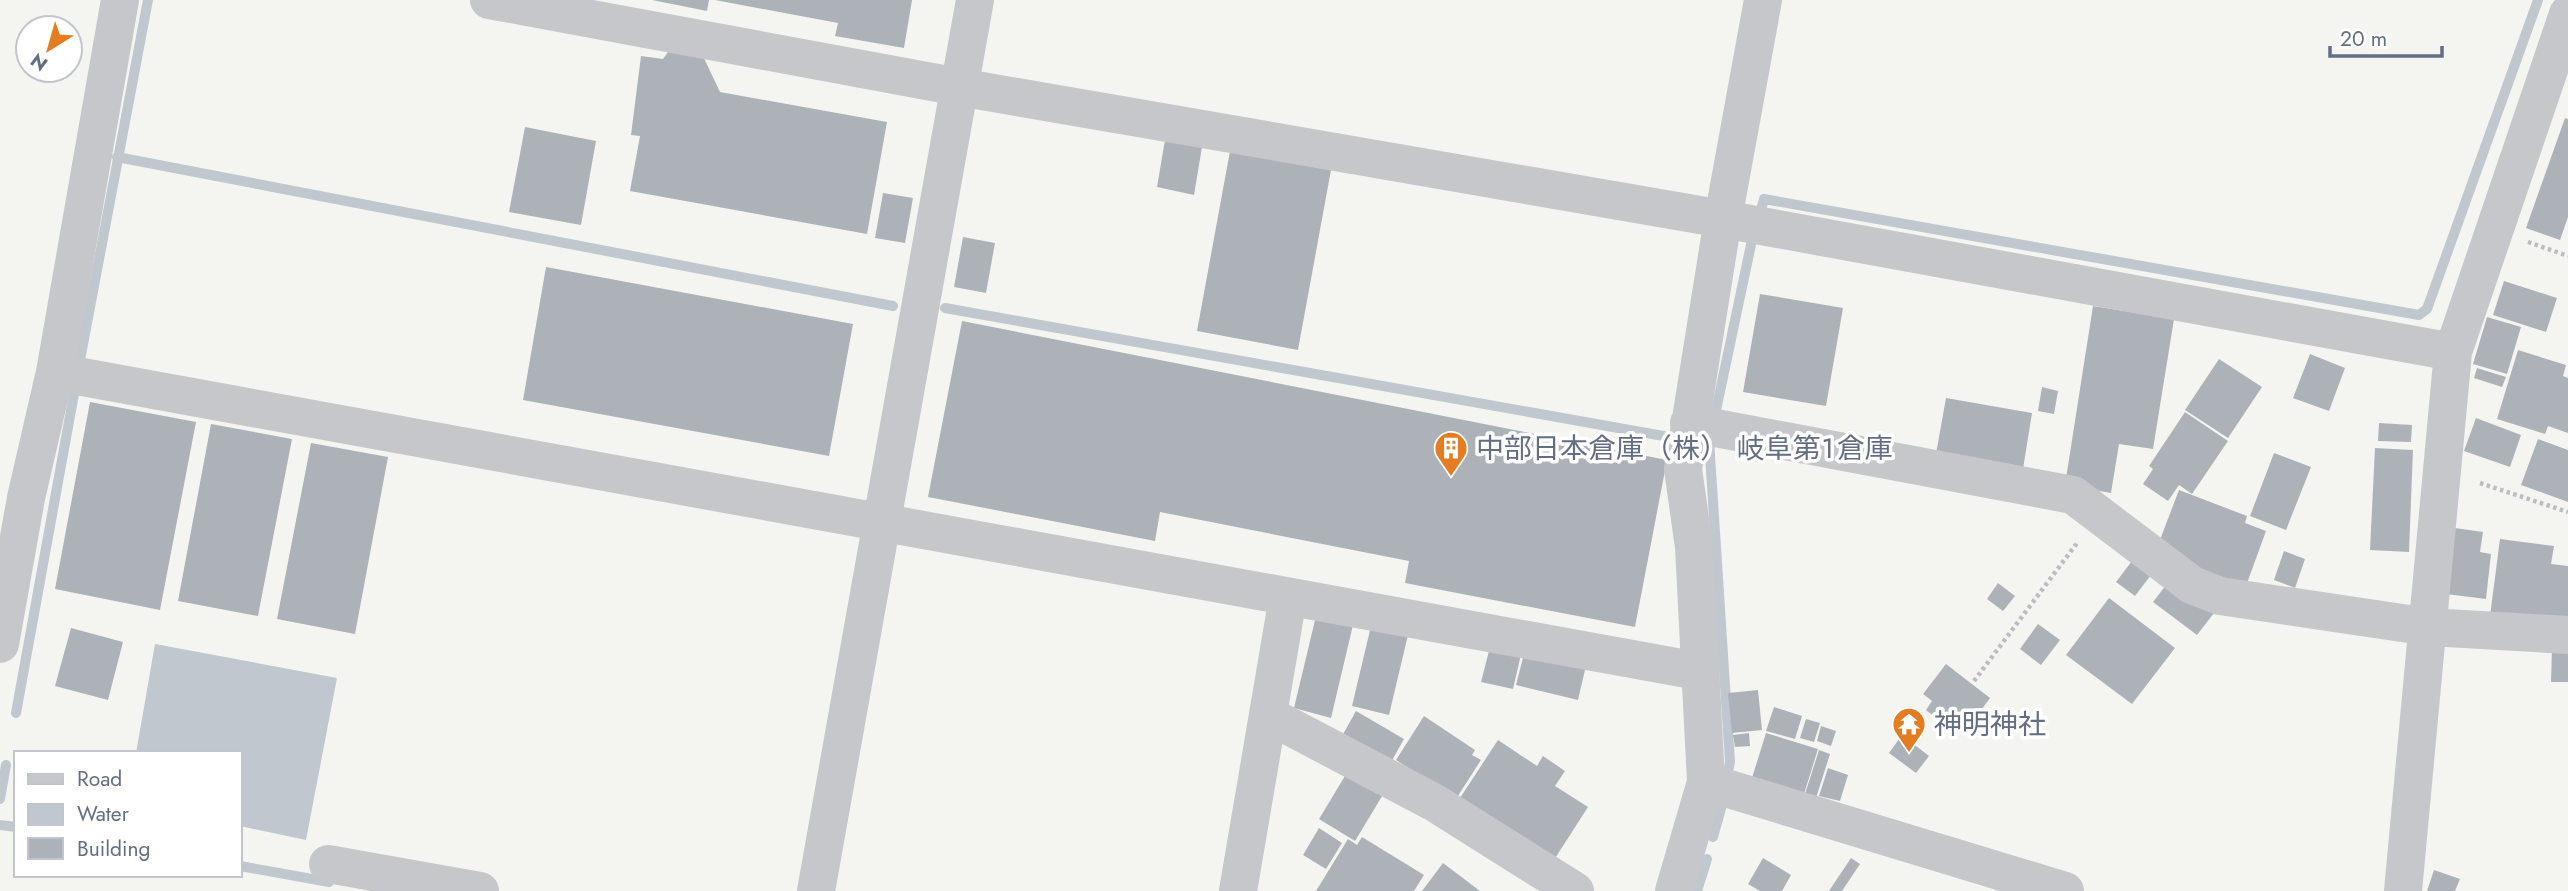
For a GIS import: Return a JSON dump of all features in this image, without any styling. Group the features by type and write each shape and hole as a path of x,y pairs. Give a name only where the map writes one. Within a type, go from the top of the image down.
{"street":[{"path":"0,644 13,496 55,372 120,0"},
{"path":"489,0 959,87 1723,219 2453,352"},
{"path":"816,891 975,0"},
{"path":"1674,891 1706,782 1706,743 1698,671 1694,547 1683,469 1723,219 1763,0"},
{"path":"2403,891 2453,352 2568,14"},
{"path":"55,372 1698,671"},
{"path":"1689,423 2073,495 2192,585 2220,596 2429,627 2568,635"},
{"path":"1238,891 1288,597"},
{"path":"1268,715 1435,803 1576,891"},
{"path":"1706,782 2065,891"},
{"path":"328,864 480,891"}],"path":[{"path":"2442,471 2568,512"},
{"path":"1974,681 2098,514"}],"water":[{"path":"155,644 337,678 306,840 242,826 242,751 136,751"}],"building":[{"path":"652,0 709,0 707,11"},
{"path":"715,0 912,0 904,48 835,36 838,23"},
{"path":"671,48 702,54 720,92 887,122 867,234 630,191 640,136 631,135 641,56 663,59"},
{"path":"2565,118 2568,119 2568,217 2560,240 2526,228"},
{"path":"525,127 596,141 581,225 509,212"},
{"path":"1165,140 1202,147 1194,195 1157,187"},
{"path":"1230,151 1331,170 1298,350 1197,331"},
{"path":"883,193 913,198 905,243 875,238"},
{"path":"963,237 995,243 986,293 954,287"},
{"path":"546,267 853,324 829,456 523,400"},
{"path":"2504,281 2557,298 2546,332 2493,315"},
{"path":"1760,294 1843,308 1826,406 1743,392"},
{"path":"2093,306 2174,319 2153,449 2119,444 2111,493 2065,485"},
{"path":"2487,317 2521,327 2507,374 2473,364"},
{"name":"中部日本倉庫（株） 岐阜第１倉庫","path":"962,321 1667,460 1635,627 1405,583 1409,561 1160,512 1155,541 928,497"},
{"path":"2518,350 2566,365 2563,376 2568,378 2568,433 2548,426 2545,434 2497,419"},
{"path":"2310,354 2345,368 2329,411 2293,398"},
{"path":"2219,359 2262,387 2228,438 2185,410"},
{"path":"2477,368 2506,377 2502,387 2474,378"},
{"path":"2042,387 2058,391 2054,414 2038,411"},
{"path":"1946,398 2032,413 2023,469 1936,454"},
{"path":"90,402 196,422 160,610 55,589"},
{"path":"2185,412 2228,441 2192,494 2179,485 2168,501 2143,484 2153,469 2149,466"},
{"path":"2476,418 2521,435 2510,467 2464,451"},
{"path":"2379,423 2412,425 2411,442 2378,441"},
{"path":"211,424 292,439 258,616 178,601"},
{"path":"2538,439 2568,450 2568,502 2521,485"},
{"path":"311,443 388,457 355,634 277,619"},
{"path":"2375,448 2413,450 2409,552 2370,550"},
{"path":"2274,453 2311,467 2286,530 2250,516"},
{"path":"2179,490 2247,516 2245,523 2266,531 2246,586 2178,560 2158,545"},
{"path":"2455,528 2483,532 2480,552 2491,554 2486,599 2446,594"},
{"path":"2500,539 2554,546 2551,564 2568,566 2568,626 2490,616"},
{"path":"2284,551 2305,559 2295,588 2274,580"},
{"path":"2135,557 2154,571 2135,596 2116,582"},
{"path":"2170,580 2214,613 2197,635 2153,602"},
{"path":"1998,583 2015,596 2003,611 1987,599"},
{"path":"2109,598 2175,648 2132,704 2066,655"},
{"path":"1316,616 1353,625 1331,718 1294,708"},
{"path":"2038,624 2060,640 2041,665 2020,649"},
{"path":"1371,626 1408,635 1389,715 1352,706"},
{"path":"71,628 123,642 108,700 55,686"},
{"path":"1491,643 1522,650 1513,689 1481,682"},
{"path":"1526,646 1587,661 1578,700 1516,685"},
{"path":"2552,647 2568,648 2568,682 2551,682"},
{"path":"1946,664 1990,698 1968,728 1956,719 1949,728 1926,710 1932,701 1923,694"},
{"path":"1758,690 1762,730 1732,733 1728,693"},
{"path":"1774,707 1802,716 1795,739 1766,731"},
{"path":"1356,711 1404,739 1390,764 1342,736"},
{"path":"1424,716 1475,750 1472,755 1481,760 1456,799 1396,760"},
{"path":"1806,719 1820,723 1814,742 1800,738"},
{"path":"1821,726 1836,731 1831,746 1817,741"},
{"path":"1749,733 1750,746 1735,747 1733,735"},
{"path":"1766,733 1818,749 1803,797 1751,781"},
{"name":"神明神社","path":"1902,735 1929,756 1916,773 1889,753"},
{"path":"1498,740 1537,766 1543,756 1565,771 1555,786 1588,807 1552,863 1458,801"},
{"path":"1819,750 1830,754 1816,798 1805,794"},
{"path":"1351,766 1387,788 1355,841 1319,819"},
{"path":"1828,768 1848,775 1840,801 1819,796"},
{"path":"1319,828 1342,843 1326,869 1303,855"},
{"path":"1362,837 1424,875 1414,891 1316,891 1348,839 1357,845"},
{"path":"1763,858 1791,875 1782,891 1760,891 1748,884"},
{"path":"1851,858 1860,864 1842,891 1829,891"},
{"path":"1443,863 1480,891 1422,891"},
{"path":"2434,870 2460,879 2455,891 2427,891"}],"waterway":[{"path":"80,360 148,0"},
{"path":"1761,210 1764,199 2419,315 2427,309 2538,0"},
{"path":"117,157 893,306"},
{"path":"1715,415 1752,240"},
{"path":"945,308 1669,437"},
{"path":"16,713 74,394"},
{"path":"1709,440 1730,762 1727,776"},
{"path":"0,799 6,765"},
{"path":"1713,837 1722,805"},
{"path":"0,825 14,827"},
{"path":"1697,891 1707,859"},
{"path":"242,866 329,882"}],"place":[{"name":"中部日本倉庫（株） 岐阜第１倉庫","path":"1451,478"},
{"name":"神明神社","path":"1909,754"}]}
